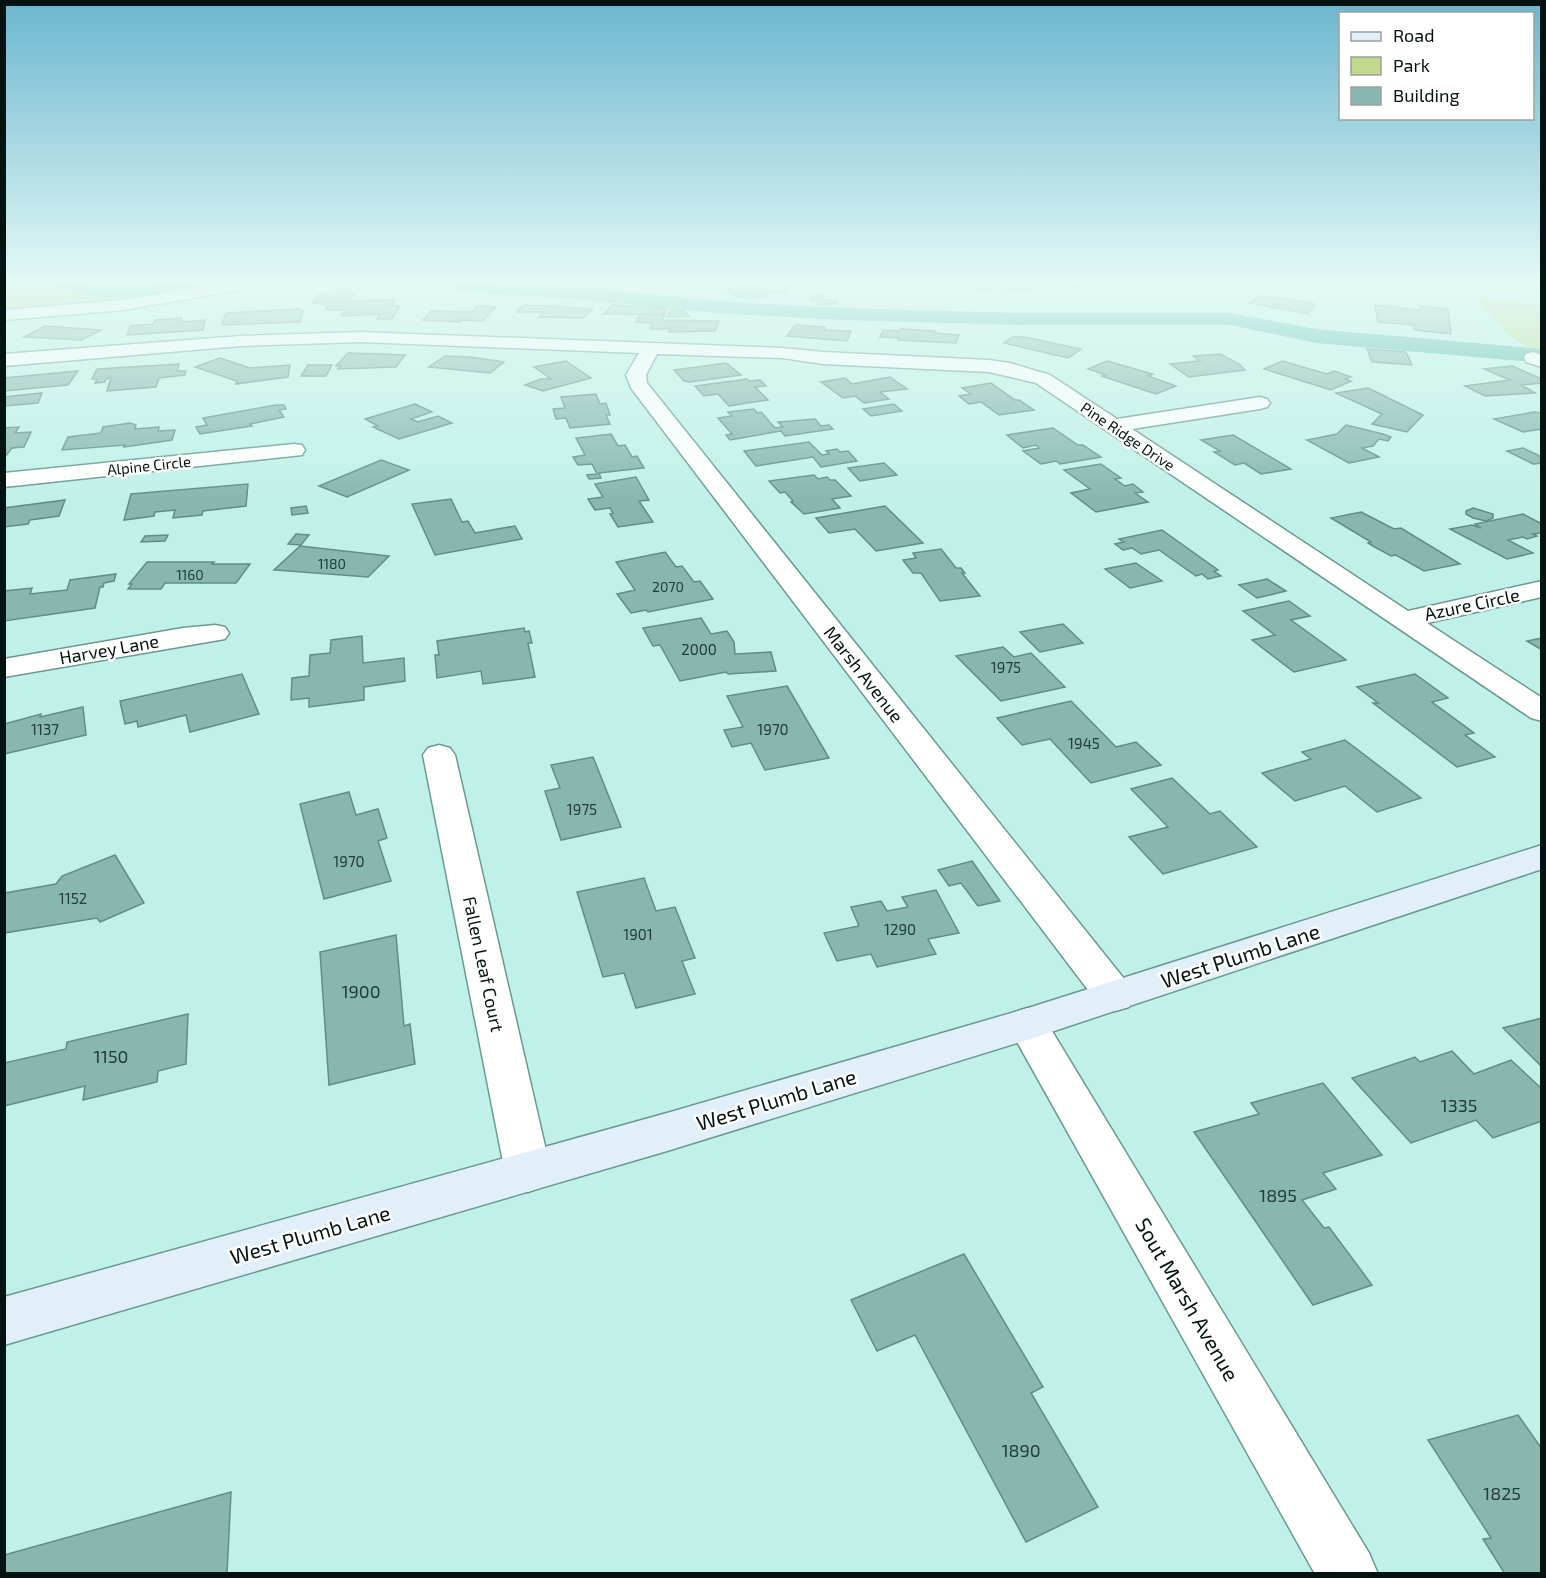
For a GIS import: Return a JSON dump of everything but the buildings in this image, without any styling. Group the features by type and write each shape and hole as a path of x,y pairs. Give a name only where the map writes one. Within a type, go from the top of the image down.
{"main road":[{"name":"West Plumb Lane","path":"4,1321 528,1172 1027,1024 1542,856"}],"street":[{"name":"Pine Ridge Drive","path":"4,360 68,355"},
{"name":"Marsh Avenue","path":"647,355 636,375 638,384 1115,996"},
{"name":"Pine Ridge Drive","path":"800,355 1010,369 1043,379 1542,712"},
{"path":"1113,426 1260,403"},
{"name":"Alpine Circle","path":"4,480 294,450"},
{"name":"Azure Circle","path":"1403,620 1542,589"},
{"name":"Harvey Lane","path":"4,668 183,636 215,633"},
{"name":"Fallen Leaf Court","path":"439,755 528,1172"},
{"name":"Sout Marsh Avenue","path":"1027,1024 1348,1574"}],"green space":[{"path":"1489,355 1510,355 1514,357"}],"waterway":[{"path":"1527,355 1542,356"}]}
